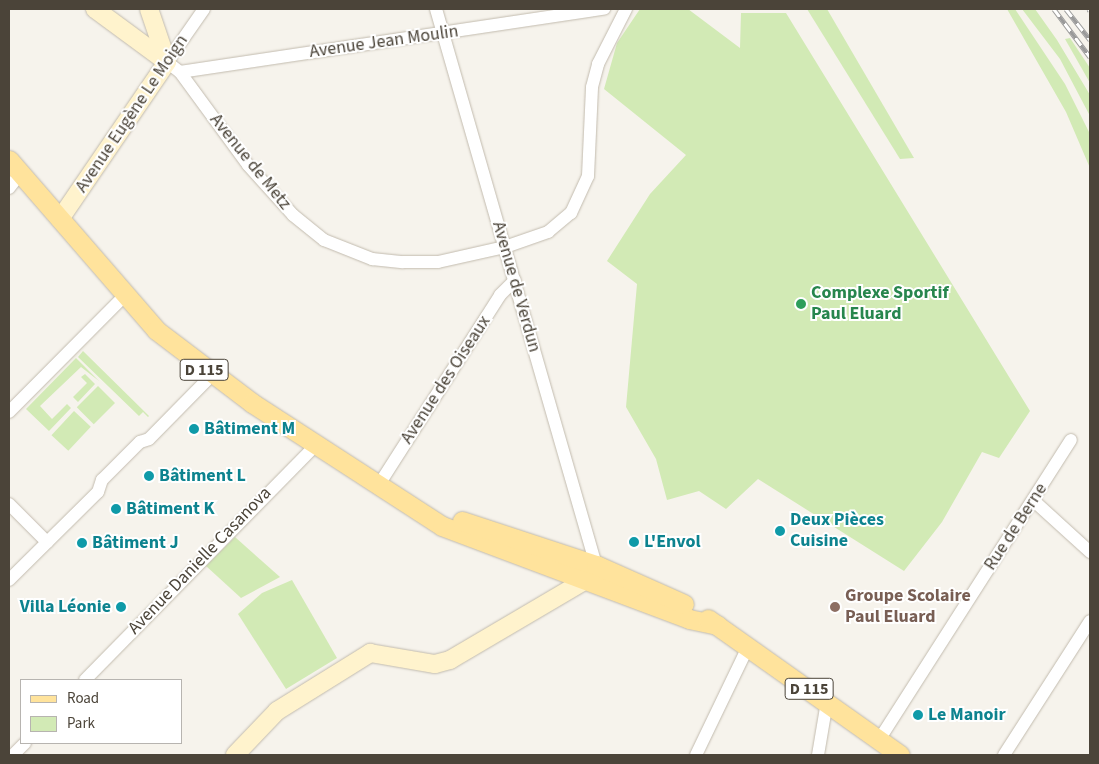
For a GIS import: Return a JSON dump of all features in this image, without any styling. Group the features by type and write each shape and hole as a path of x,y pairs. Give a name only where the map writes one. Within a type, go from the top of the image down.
{"main road":[{"name":"D 115","path":"13,174 60,220 156,330 211,376 380,482 442,526 564,571 591,572 667,596 717,625 748,646 900,755"},
{"name":"D 115","path":"380,482 474,526 591,572 717,625"}],"street":[{"path":"95,9 153,42 174,67"},
{"path":"148,9 153,42"},
{"name":"Avenue Eugène Le Moign","path":"60,220 174,67 204,9"},
{"name":"Avenue de Verdun","path":"436,9 515,280 591,572"},
{"name":"Avenue Jean Moulin","path":"174,67 443,34 604,9"},
{"name":"Avenue de Metz","path":"174,67 248,165 293,215 324,240 372,258 403,262 438,262 505,247 548,232 571,213 588,176 592,87 598,64 626,9"},
{"name":"Avenue des Oiseaux","path":"380,482 500,295 515,280"},
{"path":"9,412 124,295"},
{"path":"9,580 98,492 102,480 211,376"},
{"name":"Rue de Berne","path":"879,740 1034,501 1071,440"},
{"name":"Avenue Danielle Casanova","path":"86,679 317,444"},
{"path":"1034,501 1090,552"},
{"path":"9,504 47,542"},
{"path":"541,604 564,571"},
{"path":"236,755 277,710 370,653 441,663 591,572"},
{"path":"1004,755 1090,621"},
{"path":"696,755 748,646"},
{"path":"818,755 827,702"},
{"path":"13,755 24,744"}],"green space":[{"name":"Complexe Sportif Paul Eluard","path":"640,9 688,9 740,48 741,13 786,13 1030,411 999,458 982,452 942,522 904,571 758,479 726,509 699,491 667,500 656,459 626,407 637,284 607,261 650,194 686,155 604,89 617,43"},
{"path":"807,9 827,9 914,158 900,159"},
{"path":"1007,9 1015,9 1065,84 1090,134 1090,168 1066,112"},
{"path":"1022,9 1035,9 1057,40 1090,95 1090,116 1060,59"},
{"path":"1070,38 1090,68 1090,83 1065,39"},
{"path":"83,351 148,417 143,412 139,416 78,357"},
{"path":"76,358 99,381 81,367 40,406 52,419 67,404 71,408 49,431 26,409"},
{"path":"85,374 95,384 78,402 73,397 87,383 81,377"},
{"path":"98,386 115,403 94,424 77,407"},
{"path":"74,411 91,427 68,451 51,435"},
{"path":"235,537 280,577 241,598 206,566"},
{"path":"292,580 337,658 286,689 238,614 262,593"}],"railway":[{"path":"1054,9 1090,57"},
{"path":"1066,9 1090,40"}],"place":[{"name":"Complexe Sportif Paul Eluard","path":"801,304"},
{"name":"Bâtiment M","path":"194,429"},
{"name":"Bâtiment L","path":"149,476"},
{"name":"Bâtiment K","path":"116,509"},
{"name":"Deux Pièces Cuisine","path":"780,531"},
{"name":"L'Envol","path":"634,542"},
{"name":"Bâtiment J","path":"82,543"},
{"name":"Villa Léonie","path":"121,607"},
{"name":"Groupe Scolaire Paul Eluard","path":"835,607"},
{"name":"Le Manoir","path":"918,715"}]}
